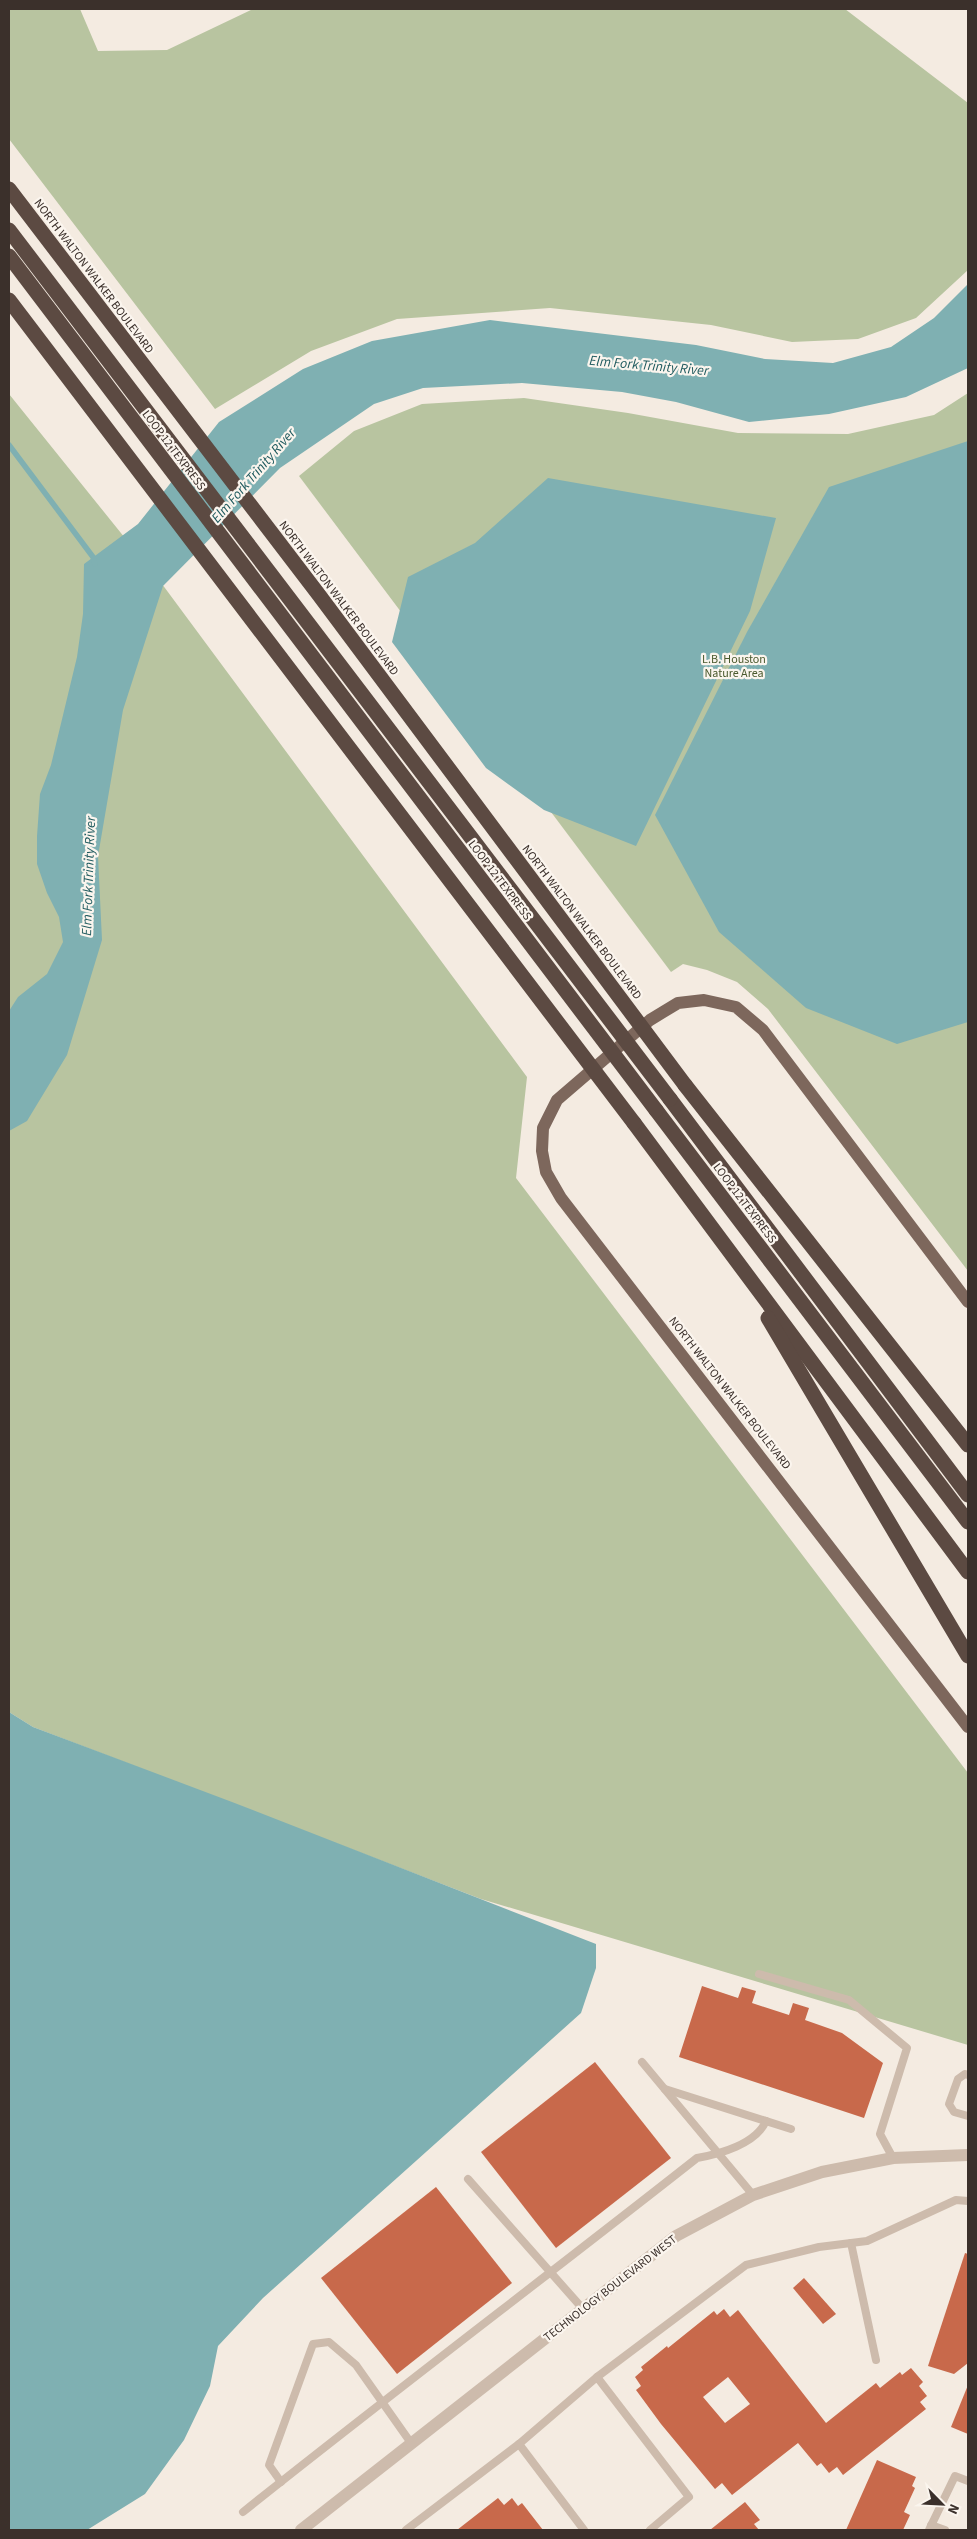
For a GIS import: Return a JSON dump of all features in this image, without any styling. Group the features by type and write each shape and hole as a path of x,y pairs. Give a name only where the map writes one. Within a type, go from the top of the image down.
{"highway":[{"name":"NORTH WALTON WALKER BOULEVARD","path":"9,189 319,595 685,1084 968,1445"},
{"name":"LOOP 12 TEXPRESS","path":"9,230 670,1099 968,1495"},
{"name":"LOOP 12 TEXPRESS","path":"9,256 968,1522"},
{"path":"9,300 634,1123 968,1572"},
{"path":"732,1256 968,1656"}],"main road":[{"name":"NORTH WALTON WALKER BOULEVARD","path":"968,1302 763,1030 736,1007 704,1000 678,1003 650,1020 558,1100 543,1128 542,1151 546,1172 561,1198 968,1727"}],"street":[{"name":"TECHNOLOGY BOULEVARD WEST","path":"301,2530 676,2236 753,2194 822,2172 893,2158 968,2155"}],"lane":[{"path":"759,1974 850,2000 907,2048 880,2134 893,2158"},
{"path":"642,2062 753,2194"},
{"path":"968,2075 965,2074 958,2078 949,2104 954,2112 968,2116"},
{"path":"665,2089 791,2129"},
{"path":"243,2512 381,2401 551,2273 697,2158 719,2154 762,2131 766,2121"},
{"path":"468,2179 583,2309"},
{"path":"406,2530 519,2444 597,2377 746,2265 819,2247 867,2241 956,2200 968,2201"},
{"path":"851,2243 876,2360"},
{"path":"281,2482 269,2465 312,2344 329,2342 356,2365 411,2443"},
{"path":"597,2377 689,2497 650,2530"},
{"path":"519,2444 584,2530"},
{"path":"945,2530 930,2528 954,2476 968,2482"}],"green space":[{"path":"9,9 80,9 98,51 167,50 253,9 845,9 968,103 968,270 916,318 858,339 792,342 711,325 550,308 397,319 311,351 215,409 9,139"},
{"name":"L.B. Houston Nature Area","path":"968,393 968,1271 768,1009 737,982 707,970 683,964 671,972 299,476 354,431 422,404 524,398 628,413 738,433 848,434 934,415"},
{"path":"9,394 162,584 527,1077 516,1178 968,1773 968,2045 481,1899 33,1727 9,1712"}],"water":[{"name":"Elm Fork Trinity River","path":"968,284 968,368 906,397 829,414 749,422 676,402 622,392 522,383 423,388 374,404 280,468 163,586 123,710 98,856 102,940 67,1055 27,1121 9,1131 9,1011 18,997 47,974 63,942 59,917 47,893 37,864 37,836 40,794 51,765 77,657 83,614 84,564 138,524 219,422 303,369 372,341 490,320 696,345 765,359 833,363 891,347 934,318"},
{"path":"968,441 968,1022 897,1044 806,1008 719,932 655,815 747,632 829,487"},
{"path":"548,478 776,518 750,611 636,846 544,810 486,768 392,642 408,577 475,543"},
{"path":"9,1712 33,1727 232,1802 596,1944 596,1968 581,2013 263,2298 218,2346 210,2386 184,2440 145,2494 87,2530 9,2530"}],"building":[{"path":"702,1986 738,1998 742,1987 756,1991 752,2003 789,2015 793,2003 809,2008 805,2020 842,2033 883,2063 864,2118 679,2057"},
{"path":"595,2062 671,2158 556,2248 481,2152"},
{"path":"436,2187 512,2283 397,2374 321,2278"},
{"path":"965,2253 968,2254 968,2363 954,2374 928,2366"},
{"path":"804,2278 836,2314 823,2324 793,2288"},
{"path":"724,2309 730,2317 738,2310 826,2423 876,2383 880,2388 900,2372 902,2375 911,2368 923,2382 919,2386 927,2396 920,2402 926,2409 843,2475 837,2467 829,2473 821,2463 817,2466 798,2443 732,2495 722,2483 715,2489 661,2424 636,2390 641,2386 635,2377 643,2370 641,2367 667,2346 668,2348 714,2311 717,2315","holes":["728,2377 750,2404 725,2423 703,2397"]},
{"path":"968,2385 968,2434 951,2427"},
{"path":"877,2460 916,2477 912,2486 915,2488 904,2512 910,2515 903,2530 846,2530"},
{"path":"498,2498 504,2505 512,2498 518,2506 522,2503 543,2530 457,2530"},
{"path":"745,2502 760,2520 754,2524 759,2530 710,2530"}],"waterway":[{"path":"9,445 93,557 95,564"}]}
